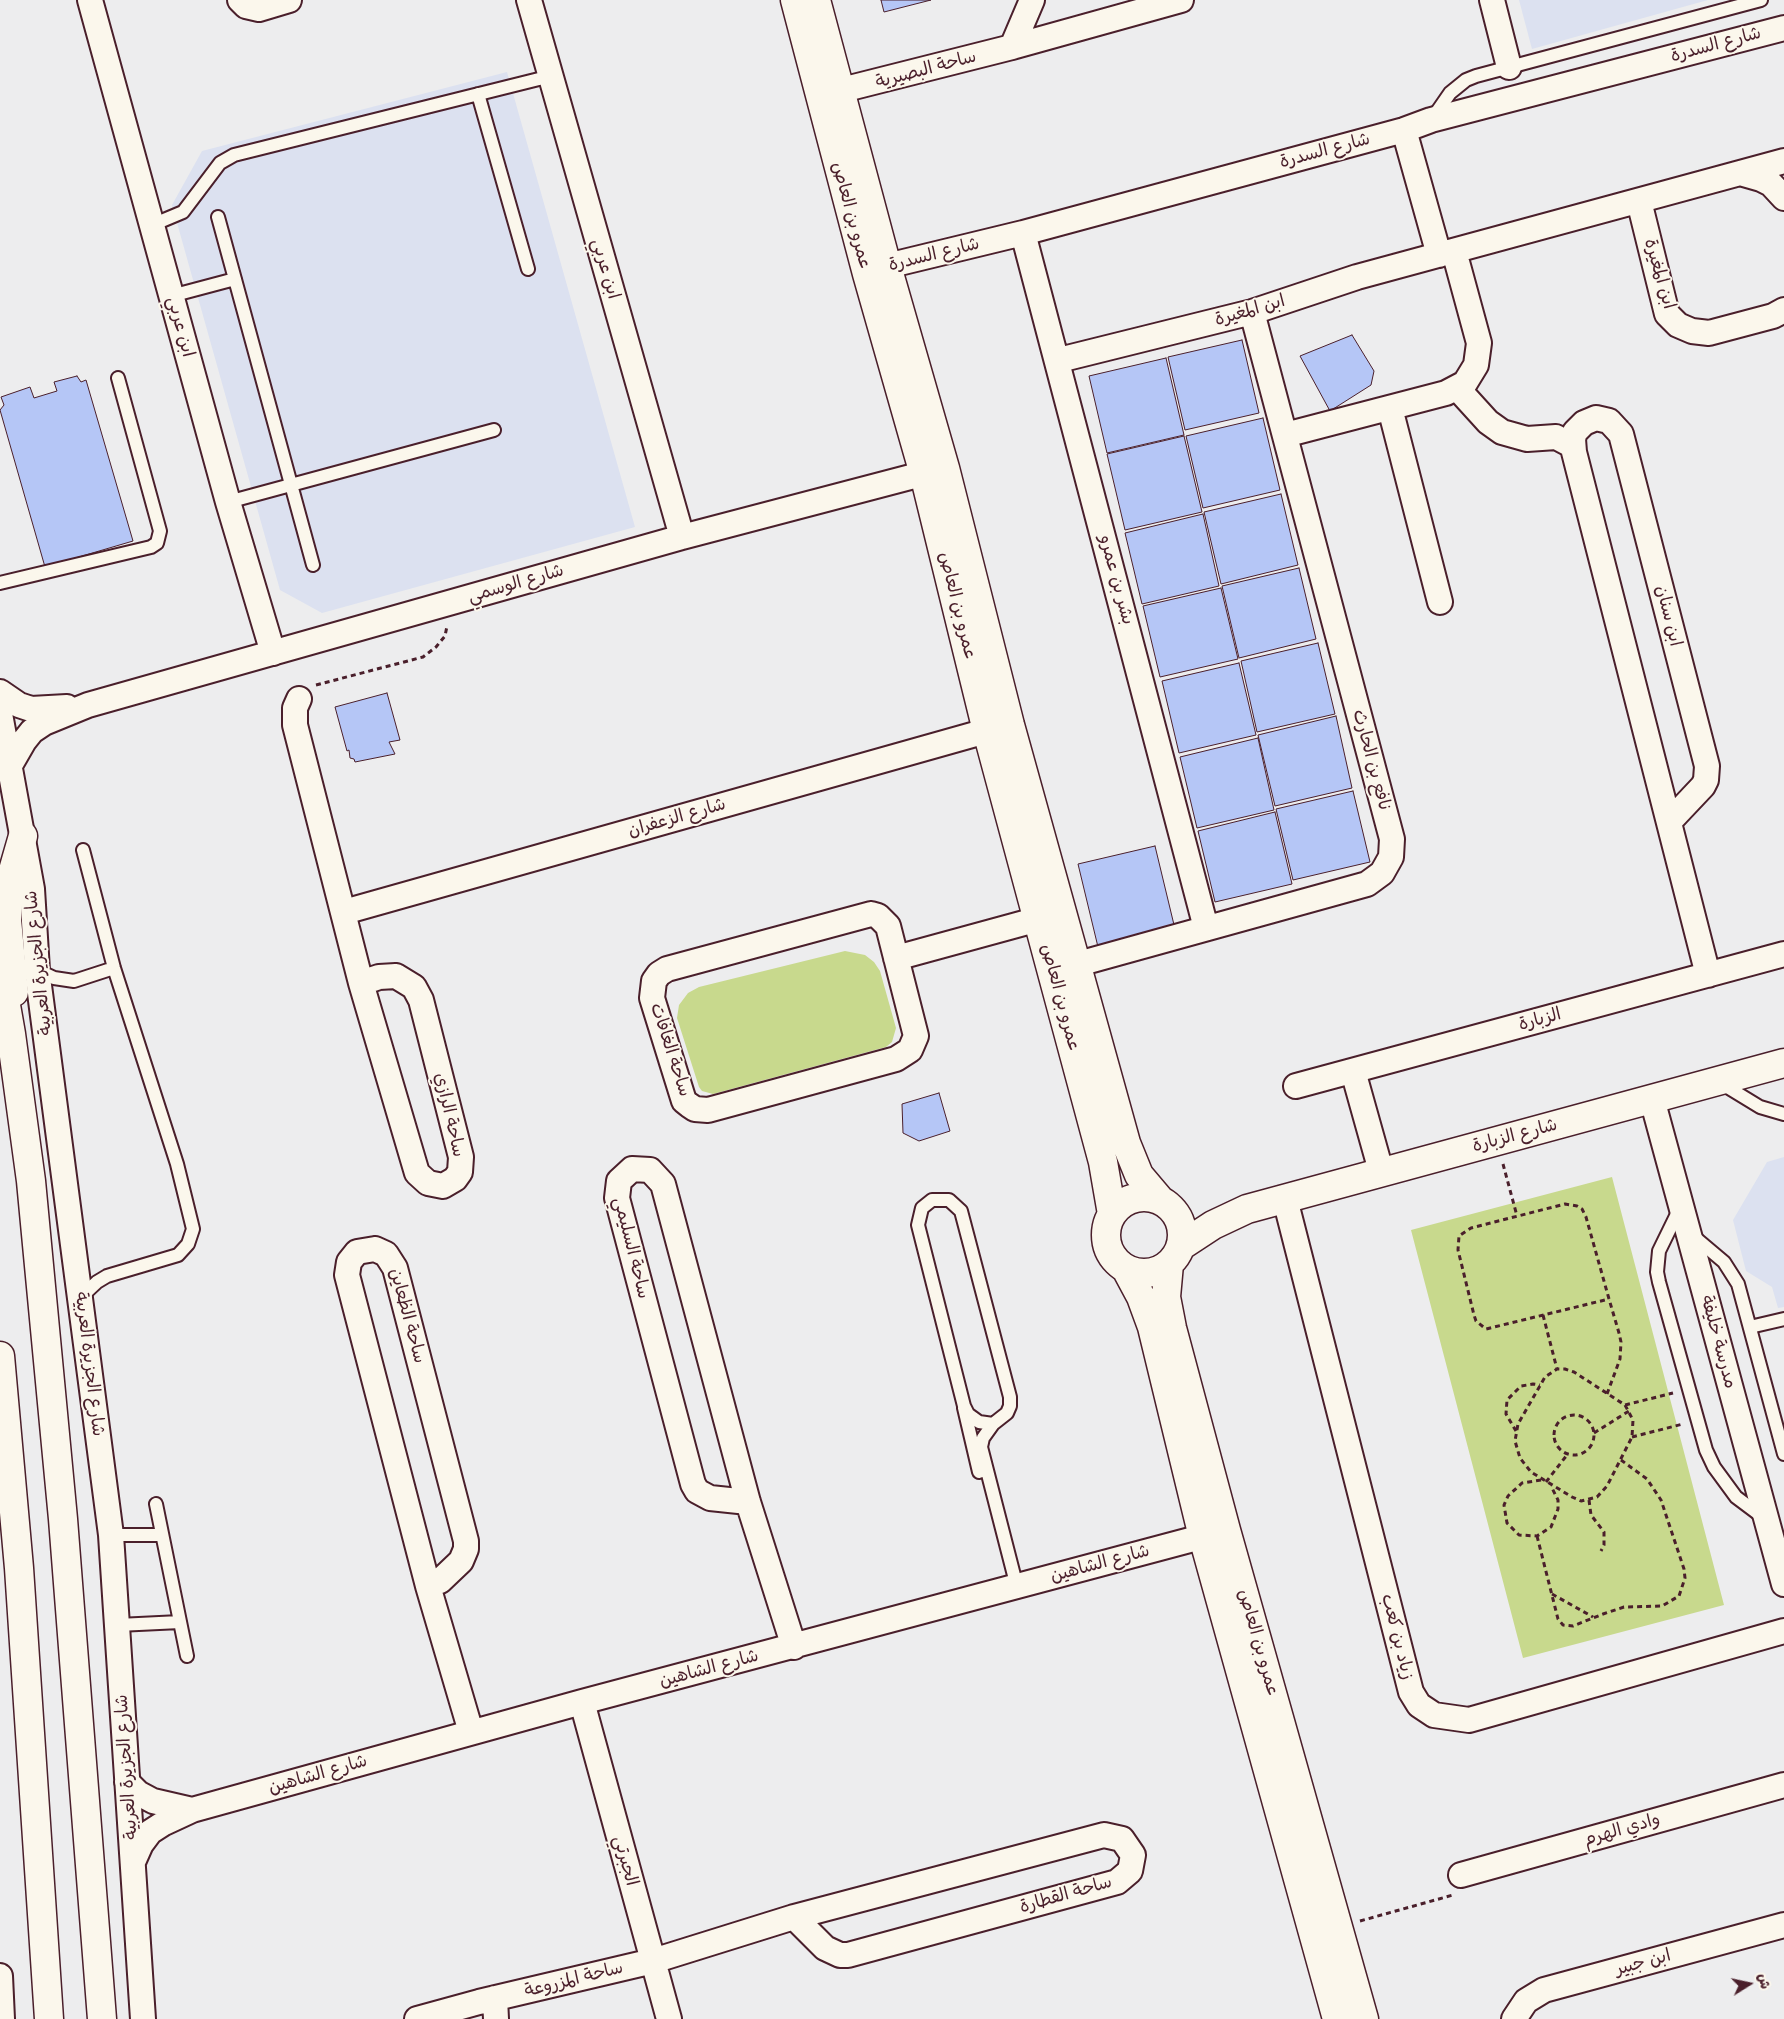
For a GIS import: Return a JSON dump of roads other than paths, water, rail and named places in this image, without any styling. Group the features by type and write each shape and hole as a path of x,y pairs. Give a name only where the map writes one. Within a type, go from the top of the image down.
{"street":[{"name":"ابن عربي","path":"90,0 228,502 273,653"},
{"path":"240,0 246,6 259,9 289,0"},
{"name":"ابن عربي","path":"529,0 682,537"},
{"name":"عمرو بن العاص","path":"796,0 830,94 877,270 935,471 999,728 1064,968 1131,1159 1144,1182 1165,1204"},
{"name":"عمرو بن العاص","path":"816,0 830,94"},
{"path":"1012,47 1032,0"},
{"name":"ساحة البصيرية","path":"830,94 1012,47 1181,0"},
{"path":"1492,0 1509,68"},
{"name":"شارع السدرة","path":"877,270 1404,130 1431,120 1784,28"},
{"path":"1285,435 1458,389 1472,375 1476,365 1479,343 1404,130"},
{"name":"ابن المغيرة","path":"1058,360 1252,312 1357,277 1784,161"},
{"path":"1740,173 1771,184 1784,198"},
{"name":"ابن المغيرة","path":"1640,201 1667,314 1678,325 1692,332 1709,333 1772,316 1784,310"},
{"name":"بشر بن عمرو","path":"1023,232 1206,928"},
{"name":"نافع بن الحارث","path":"1064,968 1367,884 1382,873 1391,857 1392,839 1252,312"},
{"path":"1458,389 1495,428 1527,439 1556,437 1567,441 1573,446"},
{"path":"1390,408 1440,602"},
{"name":"ابن سنان","path":"1516,436 1530,428 1560,420 1590,420 1596,418 1608,421 1621,434 1707,766 1706,780 1703,786 1670,822"},
{"path":"1590,420 1579,427 1573,439 1573,446 1708,975"},
{"name":"شارع الوسمي","path":"9,767 24,740 32,731 88,705 682,537 935,471"},
{"name":"شارع الوسمي","path":"0,692 19,705 31,709 88,705"},
{"name":"ساحة الرازي","path":"299,699 295,708 295,725 361,983 417,1173 421,1179 435,1186 450,1183 460,1172 461,1157 418,993 408,982 396,976 379,977 361,983"},
{"name":"شارع الجزيرة العربية","path":"0,714 34,897 37,970 111,1535 143,2019"},
{"name":"شارع الزعفران","path":"344,912 999,728"},
{"path":"11,1034 14,990 7,920 8,900 10,881 23,836"},
{"name":"ساحة الغافات","path":"871,914 878,916 888,926 896,958 916,1036 914,1044 904,1055 708,1110 695,1109 684,1100 652,998 654,981 659,974 666,970 871,914"},
{"path":"896,958 1049,916"},
{"name":"الزبارة","path":"1296,1086 1784,954"},
{"name":"عمرو بن العاص","path":"1064,968 1104,1162 1112,1214"},
{"name":"شارع الجزيرة العربية","path":"0,971 11,1034 31,1181 63,1519 102,2019"},
{"name":"شارع الزبارة","path":"1175,1255 1213,1225 1247,1209 1381,1171 1784,1063"},
{"path":"1353,1071 1381,1171"},
{"name":"مدرسة خليفة","path":"1652,1099 1784,1584"},
{"name":"ساحة السليمي","path":"748,1502 710,1498 697,1491 693,1484 617,1198 619,1181 632,1169 650,1170 664,1184 748,1502 794,1646"},
{"path":"1139,1197 1165,1204 1180,1225 1175,1255 1148,1273 1137,1273 1126,1269 1118,1263 1107,1245 1108,1224 1112,1214 1129,1200 1139,1197"},
{"name":"زياد بن كعب","path":"1285,1199 1412,1692 1419,1705 1434,1715 1469,1720 1784,1631"},
{"name":"شارع الزبارة","path":"1165,1204 1247,1209"},
{"name":"ساحة الظعاين","path":"428,1586 440,1581 461,1561 466,1549 466,1540 395,1268 386,1254 375,1249 363,1250 357,1252 349,1262 348,1281 428,1586 471,1732"},
{"name":"عمرو بن العاص","path":"1175,1255 1166,1297 1168,1313 1215,1533 1337,2019"},
{"name":"عمرو بن العاص","path":"1126,1269 1141,1297 1152,1327 1338,1927 1364,2019"},
{"path":"0,1356 19,1568 49,2019"},
{"path":"0,1527 19,1568"},
{"name":"شارع الشاهين","path":"133,1862 141,1844 150,1832 192,1810 471,1732 1215,1533"},
{"name":"الجبرتي","path":"582,1702 669,2019"},
{"name":"شارع الشاهين","path":"128,1782 138,1793 153,1801 192,1810"},
{"name":"وادي الهرم","path":"1461,1876 1784,1785"},
{"name":"ساحة القطارة","path":"653,1961 794,1917 1104,1835 1122,1839 1132,1854 1130,1871 1116,1882 848,1955 840,1955 825,1948 794,1917"},
{"name":"ابن جبير","path":"1514,2019 1526,2001 1544,1990 1784,1925"},
{"name":"ساحة المزروعة","path":"417,2019 495,2009 653,1961"},
{"path":"0,1976 2,2019"}],"lane":[{"path":"1431,120 1458,86 1476,76 1761,0"},
{"path":"152,225 182,212 227,158 550,76"},
{"path":"478,94 528,269"},
{"path":"218,217 313,565"},
{"path":"171,296 234,279"},
{"path":"0,583 157,544 160,532 118,378"},
{"path":"228,502 494,430"},
{"path":"81,1297 97,1282 107,1276 178,1255 188,1244 193,1229 177,1164 114,968 83,850"},
{"path":"37,970 54,978 74,981 114,968"},
{"path":"1716,1081 1760,1107 1784,1114"},
{"path":"938,1199 954,1203 963,1216 1010,1398 1010,1406 1007,1413 993,1424 983,1438 981,1447 1013,1588 972,1446 964,1406 918,1225 922,1208 932,1200 938,1199"},
{"path":"1681,1206 1663,1240 1658,1272 1689,1389 1706,1450 1724,1483 1750,1510 1766,1520"},
{"path":"1688,1231 1724,1262 1732,1272 1741,1294 1784,1454"},
{"path":"1750,1327 1784,1319"},
{"path":"964,1406 968,1414 979,1422 993,1424"},
{"path":"156,1504 187,1656"},
{"path":"111,1535 162,1535"},
{"path":"118,1625 180,1622"}]}
